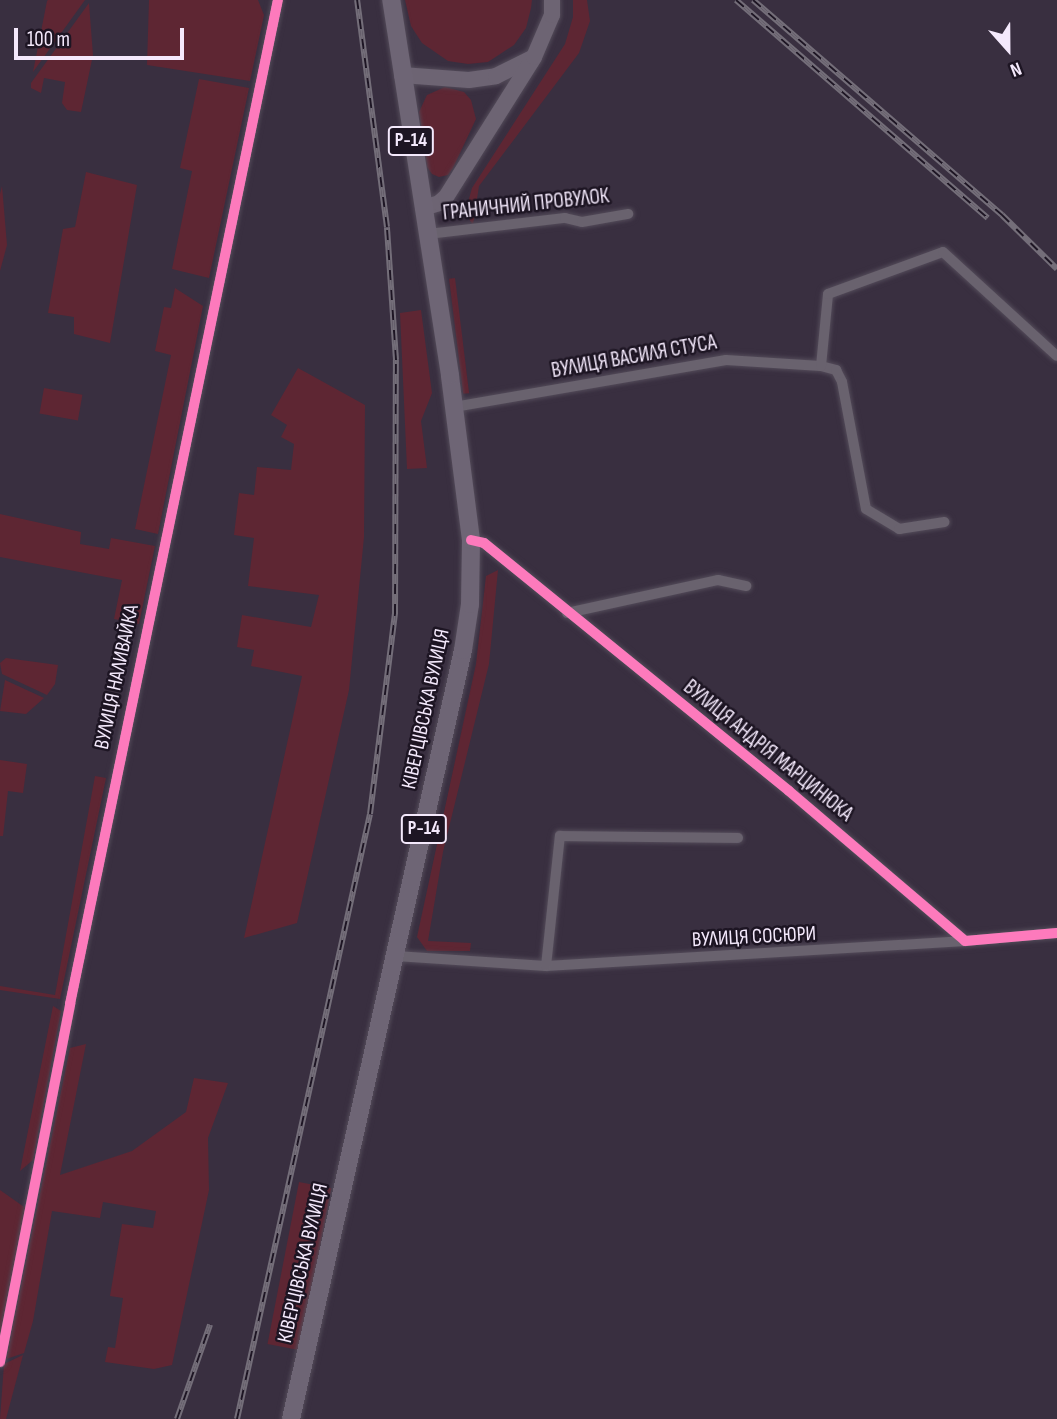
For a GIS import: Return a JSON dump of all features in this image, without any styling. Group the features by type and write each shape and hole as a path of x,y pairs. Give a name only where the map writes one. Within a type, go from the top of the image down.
{"main road":[{"name":"КІВЕРЦІВСЬКА ВУЛИЦЯ","path":"291,1419 396,956 463,650 470,604 471,540 454,407 391,0"},
{"path":"423,208 439,203 446,197 534,57 552,15 552,0"},
{"path":"402,75 470,80 496,76 534,57"}],"street":[{"name":"ВУЛИЦЯ НАЛИВАЙКА","path":"0,1362 70,1004 278,0"},
{"name":"ГРАНИЧНИЙ ПРОВУЛОК","path":"428,234 565,218 582,222 628,214"},
{"path":"944,522 899,530 866,509 842,383 836,370 821,366 828,294 943,252 951,256 1057,356"},
{"name":"ВУЛИЦЯ ВАСИЛЯ СТУСА","path":"454,407 726,360 821,366"},
{"name":"ВУЛИЦЯ АНДРІЯ МАРЦИНЮКА","path":"471,540 484,543 789,791 965,941"},
{"path":"567,613 718,580 746,586"},
{"path":"546,966 560,835 737,838"},
{"path":"965,941 1057,933"},
{"name":"ВУЛИЦЯ СОСЮРИ","path":"396,956 546,966 965,941"}],"shaded area":[{"path":"85,0 33,72 47,1"},
{"path":"149,0 258,0 264,15 250,81 147,65"},
{"path":"405,0 532,0 526,28 514,45 488,62 468,64 448,61 422,43 411,26"},
{"path":"573,0 587,0 590,21 579,53 479,186 473,225 465,213 472,188 565,44 573,17"},
{"path":"89,3 93,55 81,112 67,110 62,103 65,82 44,78 41,93 31,88 31,83"},
{"path":"199,79 249,88 209,278 172,269 192,171 180,168"},
{"path":"445,87 464,92 471,100 476,119 453,168 448,175 439,177 432,174 427,167 419,112 427,95"},
{"path":"86,172 137,185 110,343 74,334 74,317 48,313 63,229 75,227"},
{"path":"2,186 7,245 0,271 0,194"},
{"path":"455,278 469,393 463,394 449,279"},
{"path":"175,288 203,306 158,534 135,529 171,355 155,351 164,307 171,308"},
{"path":"421,310 432,393 421,421 427,468 407,469 400,313"},
{"path":"298,368 365,405 364,537 349,690 297,923 244,938 302,676 251,666 254,650 237,647 242,615 311,627 319,595 248,586 254,538 234,535 239,493 254,495 257,467 291,470 294,444 281,437 287,425 271,415"},
{"path":"44,388 82,395 78,420 39,414"},
{"path":"0,514 81,532 80,544 109,549 111,538 155,546 139,624 114,619 122,580 0,557"},
{"path":"498,570 489,664 443,852 428,941 471,943 470,951 427,951 417,937 476,664 486,576"},
{"path":"6,658 58,665 55,684 47,695 2,674 0,663"},
{"path":"5,680 44,698 26,714 0,711"},
{"path":"0,760 27,764 23,793 8,791 3,836 0,836"},
{"path":"95,776 106,778 60,999 0,990 0,986 55,995"},
{"path":"53,1006 61,1011 33,1160 20,1171"},
{"path":"86,1044 60,1175 132,1151 186,1112 194,1078 228,1083 208,1138 209,1190 172,1365 154,1369 105,1362 108,1347 115,1348 123,1298 110,1296 122,1224 153,1228 156,1211 103,1202 100,1218 52,1211 33,1321 24,1353 6,1359 70,1048"},
{"path":"299,1182 331,1188 300,1350 268,1344"},
{"path":"0,1190 27,1209 0,1341"},
{"path":"23,1355 6,1419 0,1419 4,1364"}],"railway":[{"path":"237,1419 370,814 395,614 396,360 387,227 357,0"},
{"path":"736,0 988,218"},
{"path":"753,0 1002,215 1057,269"},
{"path":"177,1419 210,1325"}],"cycle path":[{"path":"0,1362 70,1004 278,0"},
{"path":"471,540 484,543 789,791 965,941 1057,933"}]}
